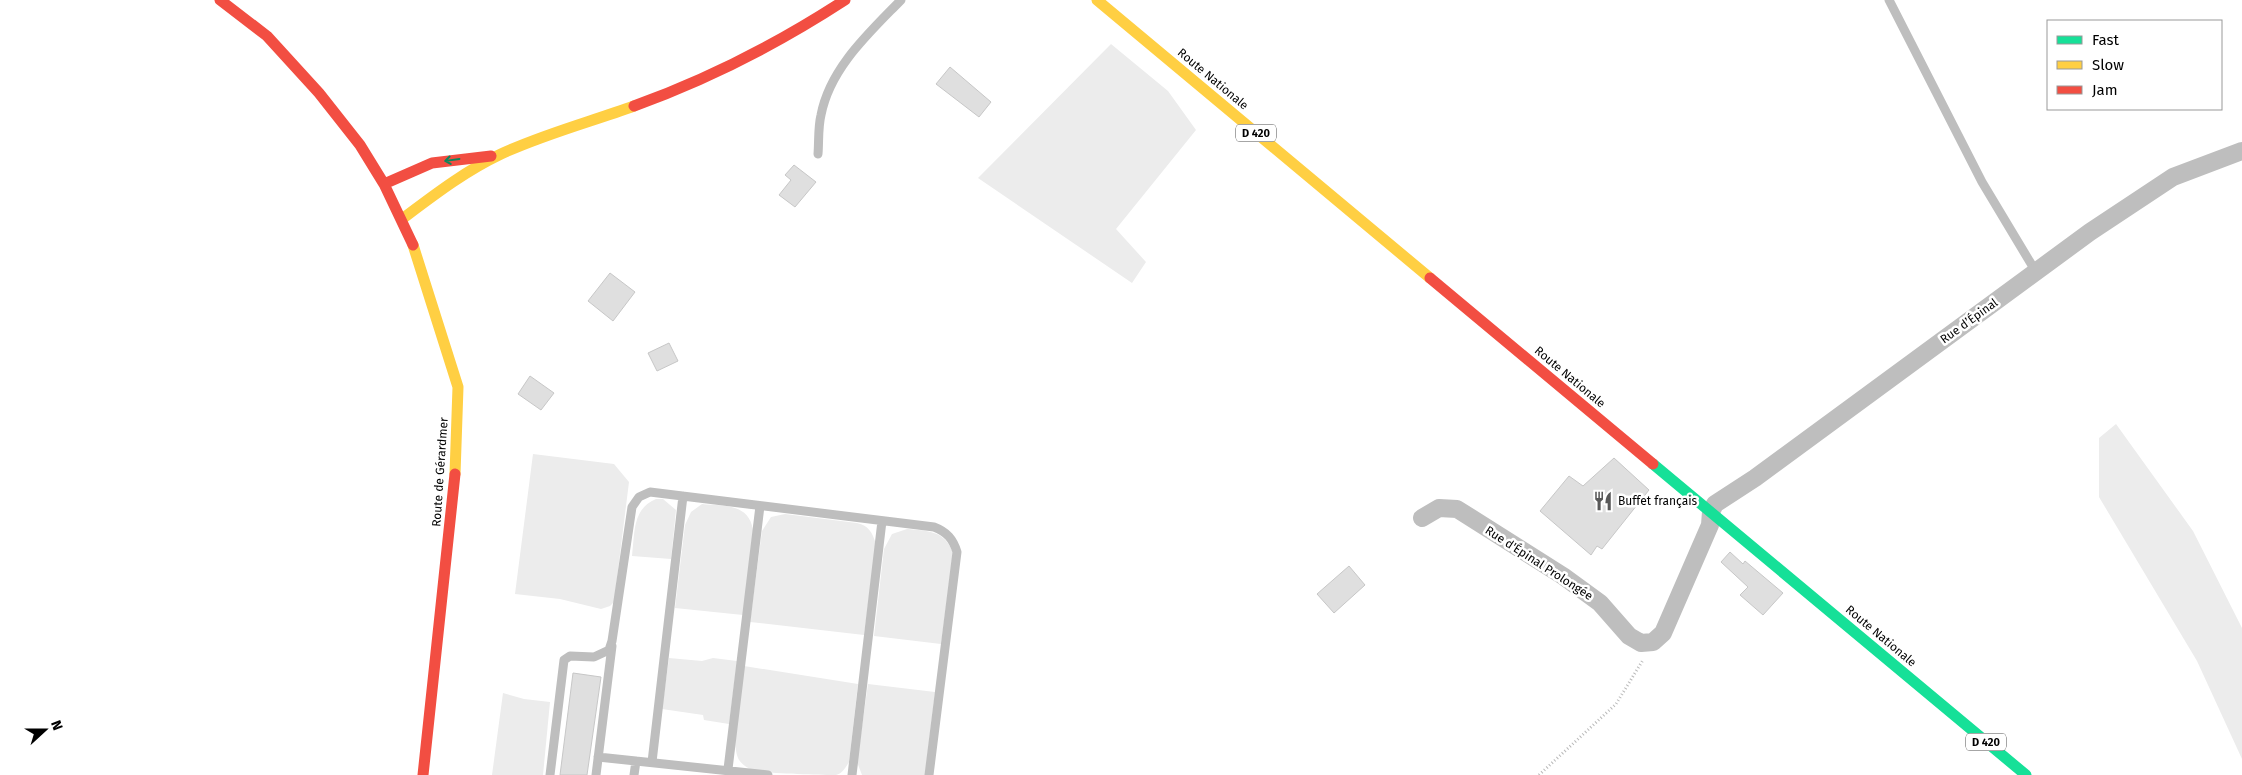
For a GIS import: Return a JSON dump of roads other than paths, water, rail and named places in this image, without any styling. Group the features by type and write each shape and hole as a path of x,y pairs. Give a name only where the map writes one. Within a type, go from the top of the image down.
{"main road":[{"name":"Route de Gérardmer","path":"220,0 267,36 319,93 360,145 384,184 402,219 420,263 458,387 456,467 423,775"},
{"path":"402,219 452,182 501,155 666,94 747,58 799,30 845,0"},
{"name":"Route Nationale","path":"1097,0 2026,775"},
{"path":"384,184 432,163 501,155"}],"street":[{"name":"Rue d’Épinal","path":"1711,512 1715,504 1755,478 2090,232 2174,177 2242,151"},
{"name":"Rue d'Épinal Prolongée","path":"1422,518 1439,508 1457,509 1564,576 1600,603 1630,636 1641,643 1653,642 1663,632 1710,525 1711,512"}],"lane":[{"path":"818,154 820,115 835,77 862,41 901,0"},
{"path":"1889,0 1982,182 2036,272"},
{"path":"596,775 612,641 632,508 639,497 650,492 934,527 946,532 954,543 957,552 929,775"},
{"path":"652,762 683,496"},
{"path":"728,770 760,506"},
{"path":"852,775 882,521"},
{"path":"550,775 564,660 570,656 594,657 608,650 612,641"},
{"path":"598,757 768,775"},
{"path":"634,775 636,761"}],"place":[{"name":"Buffet français","path":"1603,501"}]}
